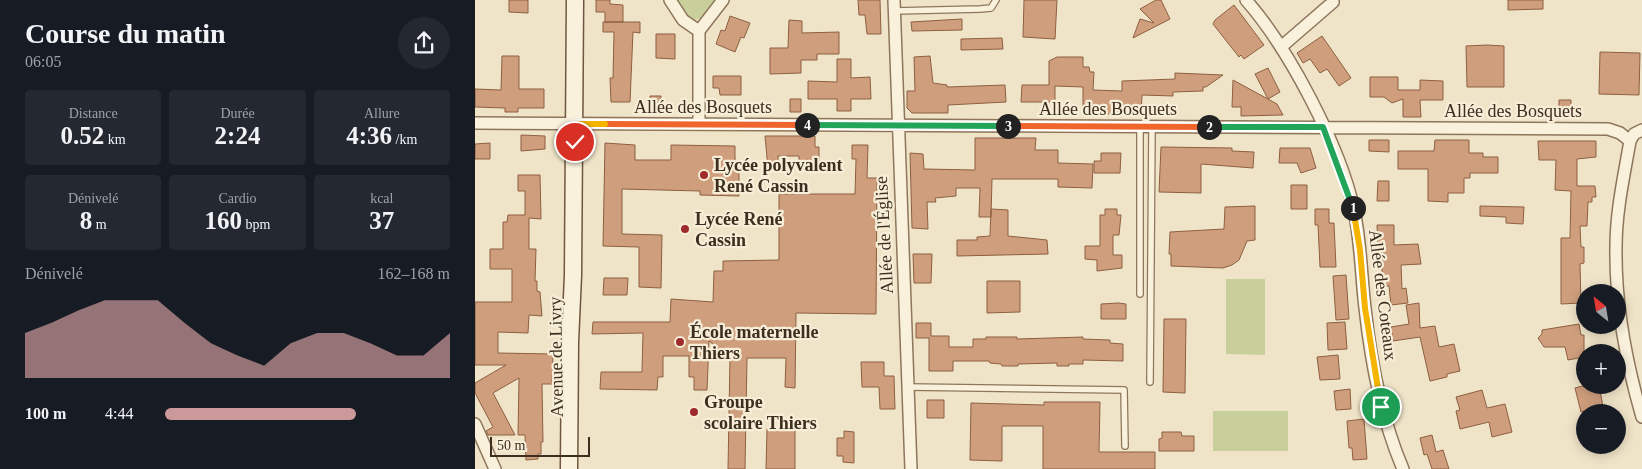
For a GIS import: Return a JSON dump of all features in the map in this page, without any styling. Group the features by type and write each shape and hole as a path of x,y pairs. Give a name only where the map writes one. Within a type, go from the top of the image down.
{"main road":[{"name":"Avenue de Livry","path":"569,469 573,275 575,0"},
{"name":"Avenue de Livry","path":"573,275 577,342 577,469"}],"street":[{"path":"670,0 683,20 699,31"},
{"path":"699,123 699,31 723,0"},
{"name":"Allée des Coteaux","path":"1246,0 1281,47 1323,127 1354,209 1368,327 1381,407 1403,469"},
{"path":"1281,47 1333,2 1332,0"},
{"name":"Allée de l'Église","path":"894,5 911,469"},
{"name":"Allée des Bosquets","path":"475,123 1608,129 1620,133 1630,141"},
{"path":"1642,130 1634,134 1630,141 1621,193 1616,247 1623,341 1640,402 1642,418"},
{"path":"475,424 495,469"}],"lane":[{"path":"894,5 980,9 991,8 997,0"},
{"path":"1140,294 1146,127"},
{"path":"1146,127 1150,382"},
{"path":"908,387 1123,390 1125,446"}],"green space":[{"path":"675,0 716,0 701,18 692,21"},
{"path":"1226,279 1265,279 1265,355 1226,354"},
{"path":"1213,411 1288,411 1288,451 1213,451"}],"building":[{"path":"509,0 528,0 528,13 509,12"},
{"path":"596,0 610,0 610,4 623,5 623,22 605,22 605,12 596,12"},
{"path":"858,0 880,0 881,34 867,34 865,15 859,15"},
{"path":"1024,0 1057,0 1055,39 1023,37"},
{"path":"1156,0 1161,0 1170,19 1133,38 1140,19 1154,23 1140,9"},
{"path":"1508,0 1543,0 1543,9 1508,10"},
{"path":"1234,5 1264,45 1244,59 1241,55 1239,57 1213,24 1215,20"},
{"path":"730,16 750,23 744,38 741,37 735,52 716,44 721,30 725,31"},
{"path":"962,19 962,30 912,31 911,22"},
{"path":"789,20 802,21 802,33 839,32 839,54 817,54 817,60 801,60 801,73 770,74 770,48 788,48"},
{"path":"603,22 640,22 640,33 633,32 630,102 611,102 610,78 613,78 614,32 603,32"},
{"path":"656,34 675,34 675,59 656,58"},
{"path":"1322,36 1351,78 1339,86 1327,69 1320,73 1310,59 1303,63 1297,53"},
{"path":"1002,38 1003,49 961,50 961,39"},
{"path":"1466,46 1504,46 1504,87 1467,87"},
{"path":"1600,52 1640,53 1639,95 1599,94"},
{"path":"502,56 519,56 519,89 544,89 544,108 518,108 518,112 505,112 505,108 475,107 475,89 501,90"},
{"path":"930,56 933,83 947,85 947,87 1005,85 1006,102 948,105 948,113 912,113 907,108 907,91 915,91 914,57"},
{"path":"1057,57 1083,57 1083,67 1089,67 1090,72 1094,72 1093,90 1122,91 1122,81 1175,79 1175,73 1223,75 1206,87 1203,87 1203,91 1173,92 1173,96 1142,95 1141,114 1083,114 1083,87 1055,86 1055,102 1021,102 1022,85 1049,85 1049,61"},
{"path":"837,59 851,59 851,78 870,77 871,99 851,99 851,111 837,111 837,99 808,99 808,81 837,82"},
{"path":"1268,68 1280,92 1268,99 1255,74"},
{"path":"713,76 741,76 741,95 720,95 719,88 713,88"},
{"path":"1370,77 1398,77 1398,90 1420,90 1420,80 1443,81 1443,100 1420,100 1421,117 1403,117 1403,99 1392,103 1384,97 1370,97"},
{"path":"1233,80 1277,104 1283,115 1241,116 1241,107 1232,107"},
{"path":"650,96 661,96 660,112 650,112"},
{"path":"790,99 801,99 801,112 790,112"},
{"path":"1559,100 1571,100 1571,117 1559,117"},
{"path":"521,135 545,136 545,149 521,151"},
{"path":"765,136 815,136 815,147 819,147 819,163 799,163 799,156 778,156 778,168 768,168"},
{"path":"975,138 1036,138 1035,150 1058,150 1058,163 1093,164 1092,188 1058,187 1058,179 992,179 991,217 979,217 980,188 956,188 956,196 935,198 936,202 927,202 928,229 912,228 910,153 923,154 924,169 975,170"},
{"path":"1369,140 1389,140 1389,152 1369,151"},
{"path":"1435,140 1469,140 1469,153 1483,153 1483,157 1498,157 1498,173 1470,173 1470,178 1464,178 1464,193 1448,193 1448,202 1428,201 1428,169 1398,169 1398,151 1434,151"},
{"path":"1538,141 1596,141 1596,157 1577,159 1577,186 1595,186 1596,197 1592,197 1592,202 1588,202 1587,226 1580,226 1581,247 1584,247 1584,263 1580,264 1581,284 1576,284 1576,303 1561,304 1561,238 1570,238 1571,191 1555,190 1556,160 1539,160"},
{"path":"490,143 490,159 475,159 475,144"},
{"path":"605,143 635,145 635,160 671,160 671,145 735,146 735,162 739,162 739,196 700,195 700,191 622,189 622,234 662,235 661,288 639,287 639,247 603,246"},
{"path":"852,145 868,145 867,178 877,178 876,314 796,313 795,388 785,387 786,358 747,358 745,469 728,469 730,358 709,341 707,390 694,390 694,377 689,377 689,356 663,356 663,377 658,377 657,390 600,389 601,372 642,372 643,333 592,334 593,322 670,322 671,299 713,302 714,271 723,271 723,261 779,260 779,194 855,194 856,159 852,159"},
{"path":"1161,147 1232,148 1232,151 1254,152 1253,168 1201,164 1201,193 1159,192"},
{"path":"1280,148 1310,148 1316,168 1301,173 1297,163 1279,163"},
{"path":"1101,153 1121,153 1120,173 1094,173 1094,161 1101,161"},
{"path":"518,175 540,175 541,219 529,218 529,249 536,249 535,281 537,281 537,291 540,292 542,316 529,315 528,333 498,332 498,353 553,354 552,384 542,384 543,442 541,442 541,454 538,454 538,459 526,460 525,435 518,435 519,378 493,393 515,435 488,435 486,431 493,427 475,393 475,383 506,365 475,365 475,302 512,302 512,269 490,269 490,249 503,249 503,222 507,222 508,215 525,215 525,191 518,191"},
{"path":"1378,181 1389,181 1389,201 1377,201"},
{"path":"1291,185 1307,185 1307,209 1291,209"},
{"path":"1255,206 1255,240 1247,241 1239,260 1232,265 1223,268 1171,266 1171,254 1169,254 1170,232 1224,229 1225,207"},
{"path":"1480,206 1524,207 1523,224 1506,223 1506,217 1480,216"},
{"path":"991,209 1008,210 1008,236 1047,240 1048,254 957,256 957,240 977,240 977,237 990,236"},
{"path":"1105,209 1117,209 1117,215 1121,215 1119,235 1113,235 1113,255 1122,255 1122,268 1097,271 1097,260 1085,259 1085,246 1100,246 1100,215 1105,215"},
{"path":"1315,209 1329,209 1329,223 1334,223 1336,267 1320,267 1318,225 1315,225"},
{"path":"1377,225 1394,225 1394,245 1418,244 1421,264 1401,265 1402,289 1406,288 1408,303 1391,305 1389,286 1385,286 1385,280 1382,280 1382,265 1373,266 1371,251 1378,250"},
{"path":"913,254 932,254 931,283 914,283"},
{"path":"1346,275 1349,319 1336,320 1333,276"},
{"path":"604,278 628,278 627,295 603,295"},
{"path":"987,281 1020,281 1020,312 987,313"},
{"path":"1419,303 1420,328 1435,326 1439,347 1454,344 1460,371 1447,374 1447,377 1430,381 1420,337 1393,341 1391,327 1409,324 1406,305"},
{"path":"1101,304 1126,304 1126,319 1101,319"},
{"path":"1164,319 1186,319 1185,393 1163,392"},
{"path":"1345,322 1347,349 1328,350 1327,323"},
{"path":"916,323 931,323 931,336 949,336 949,347 973,347 973,339 986,339 986,337 1017,337 1017,339 1083,337 1083,339 1110,340 1110,343 1123,344 1123,361 1083,360 1083,364 1069,364 1069,366 1057,366 1057,363 1002,366 1001,364 990,363 989,361 953,361 953,371 929,371 929,338 916,338"},
{"path":"1576,324 1576,334 1584,335 1584,344 1576,344 1576,358 1568,360 1565,347 1544,347 1538,338 1542,334 1542,330"},
{"path":"1338,355 1340,379 1320,380 1317,357"},
{"path":"861,362 884,362 884,376 894,376 895,409 880,409 879,387 862,387"},
{"path":"1350,389 1351,409 1336,410 1334,391"},
{"path":"1482,390 1487,408 1505,404 1512,432 1492,437 1489,422 1460,429 1456,411 1460,410 1456,397"},
{"path":"1576,394 1601,394 1603,404 1579,404"},
{"path":"927,400 944,400 944,418 927,418"},
{"path":"1044,402 1100,402 1099,452 1155,452 1155,469 1043,469 1043,426 1002,426 1002,461 970,460 971,403 1044,405"},
{"path":"1364,419 1367,459 1353,460 1352,448 1349,448 1347,421"},
{"path":"767,429 795,429 795,469 766,469"},
{"path":"844,431 854,432 854,463 843,462 843,456 837,456 837,438 844,438"},
{"path":"1162,432 1181,432 1182,436 1194,436 1194,451 1159,451 1159,439 1162,438"},
{"path":"1432,435 1436,452 1443,450 1449,469 1432,469 1427,454 1424,455 1420,438"}],"place":[{"name":"Lycée polyvalent René Cassin","path":"704,175"},
{"name":"Lycée René Cassin","path":"685,229"},
{"name":"École maternelle Thiers","path":"680,342"},
{"name":"Groupe scolaire Thiers","path":"694,412"}],"route":[{"path":"575,142 574,124 699,123 909,126 1323,127 1354,209 1365,308 1381,407"}]}
